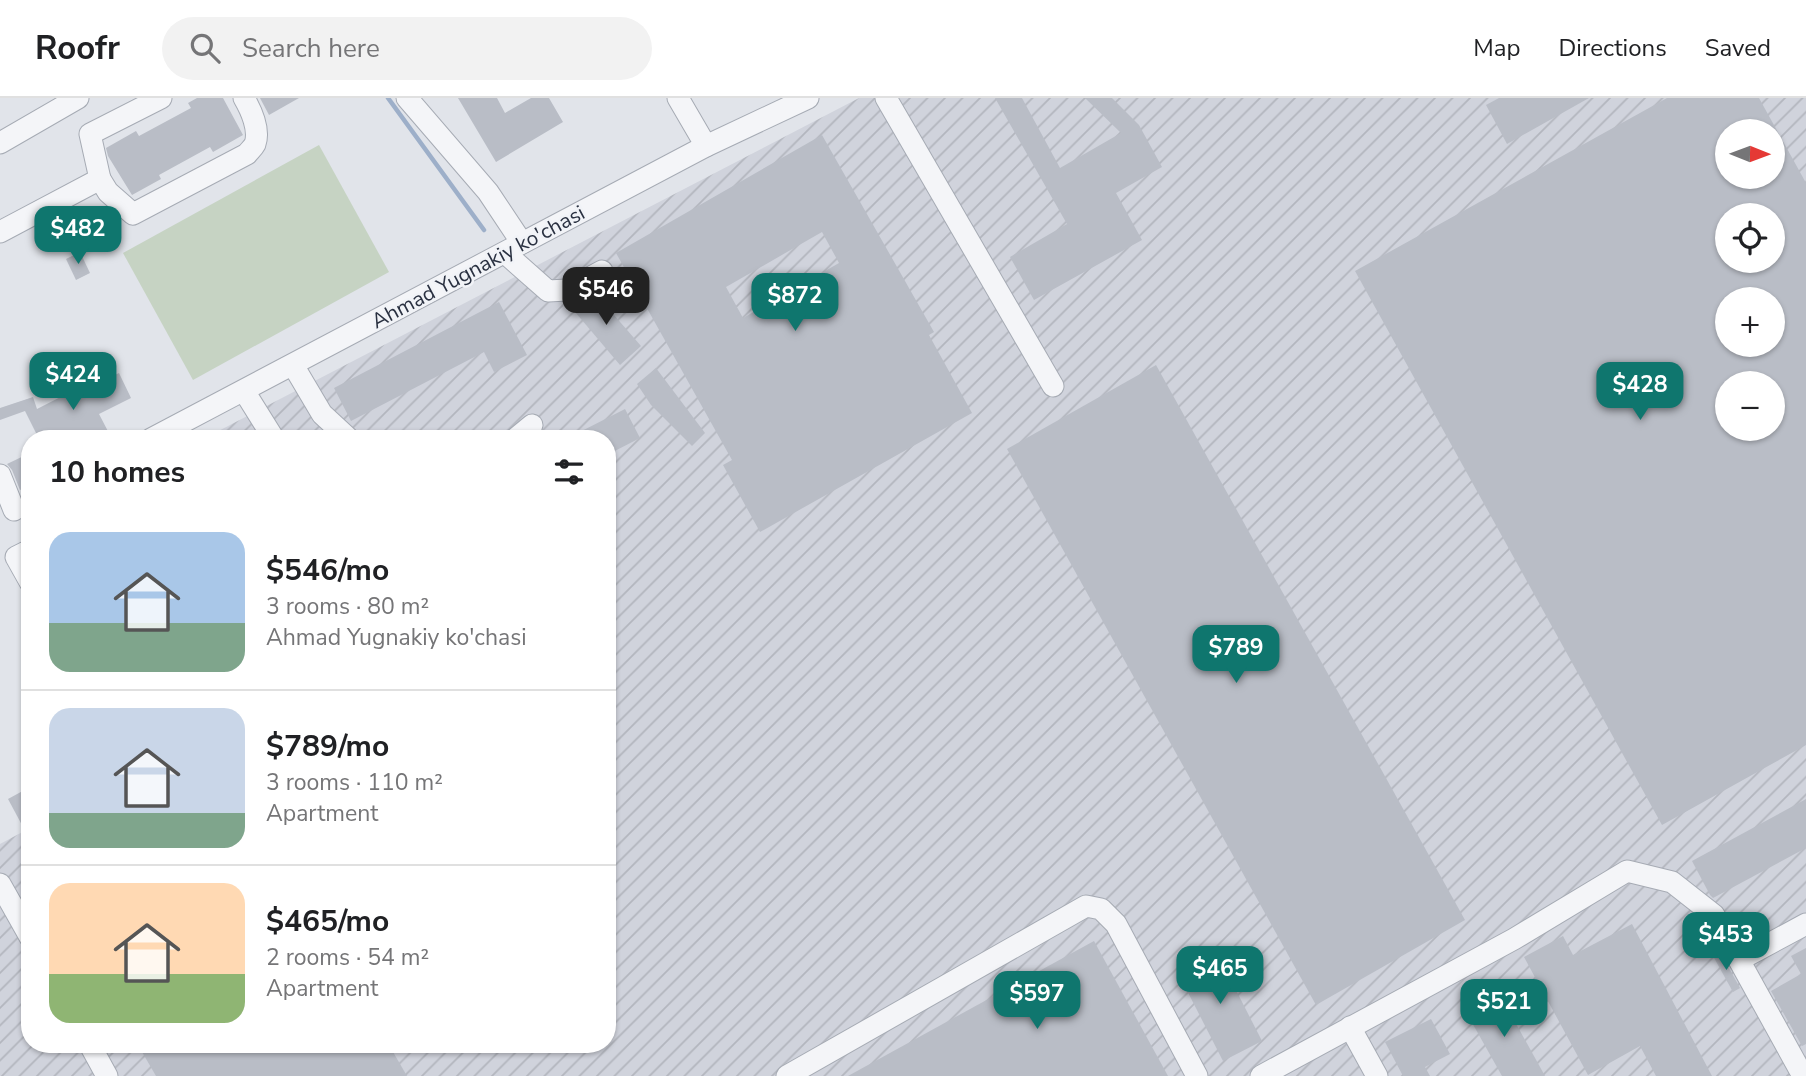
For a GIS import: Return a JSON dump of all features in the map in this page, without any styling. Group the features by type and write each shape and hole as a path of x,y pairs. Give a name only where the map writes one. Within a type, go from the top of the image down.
{"street":[{"path":"0,143 78,98"},
{"path":"161,98 90,134 100,179 108,192 133,214 247,154 255,144 255,126 244,98"},
{"path":"407,98 488,192 514,248 548,291 567,290 602,271"},
{"path":"678,98 706,146"},
{"name":"Ahmad Yugnakiy ko'chasi","path":"168,430 706,146 808,98"},
{"path":"886,98 1052,386"},
{"path":"0,232 100,179"},
{"path":"293,365 322,414 339,430"},
{"path":"244,391 268,430"},
{"path":"526,430 532,425"},
{"path":"0,475 15,509"},
{"path":"1261,1076 1514,939 1627,871 1672,882 1714,915 1803,1076"},
{"path":"0,884 21,921"},
{"path":"787,1076 1087,906 1101,909 1116,923 1197,1076"},
{"path":"1739,960 1806,924"},
{"path":"1350,1027 1377,1076"},
{"path":"94,1053 107,1076"}],"shaded area":[{"path":"859,98 1806,98 1806,1076 0,1076 0,844 21,833 21,1053 616,1053 616,430 220,430"}],"green space":[{"path":"319,145 389,272 193,380 123,253"}],"building":[{"path":"197,98 223,98 243,135 213,152 210,147 159,175 161,179 132,195 108,156 106,148 136,131 139,136 191,108 188,103"},
{"path":"260,98 299,98 269,115"},
{"path":"458,98 497,98 505,113 531,98 549,98 563,122 496,162"},
{"path":"995,98 1022,98 1060,168 1121,133 1085,98 1112,98 1139,125 1162,167 1116,193 1142,240 1034,300 1010,257 1067,224"},
{"path":"1499,98 1589,98 1507,144 1486,105"},
{"path":"1667,98 1759,98 1771,119 1715,119 1715,189 1785,189 1785,145 1806,183 1806,745 1662,825 1355,271"},
{"path":"822,135 934,332 929,335 972,413 760,532 723,465 732,460 616,253","holes":["822,232 839,263 743,318 726,287"]},
{"path":"80,252 90,273 76,280 66,259"},
{"path":"593,291 641,346 620,365 570,306"},
{"path":"499,302 527,355 494,372 484,352 351,421 334,388"},
{"path":"1156,365 1465,920 1316,1005 1007,449"},
{"path":"656,368 705,433 692,446 651,405 637,384"},
{"path":"119,373 131,398 99,414 107,430 34,430 25,411 0,420 0,408 33,397 37,409 82,386 84,390"},
{"path":"625,409 640,438 616,450 616,430 584,430"},
{"path":"21,457 21,490 12,470 7,464"},
{"path":"21,792 21,823 8,799"},
{"path":"1806,799 1806,848 1713,898 1692,861"},
{"path":"1632,924 1712,1076 1656,1076 1640,1046 1588,1075 1524,957 1563,936 1573,955"},
{"path":"1094,941 1168,1076 848,1076"},
{"path":"1806,948 1806,1044 1802,1046 1771,991 1801,974 1791,956"},
{"path":"1216,951 1262,1041 1223,1061 1177,971"},
{"path":"1720,952 1740,988 1733,992 1713,956"},
{"path":"1499,993 1545,1076 1502,1076 1466,1012"},
{"path":"1431,1019 1450,1054 1425,1067 1430,1076 1403,1076 1385,1042"},
{"path":"143,1053 394,1053 407,1076 156,1076"}],"waterway":[{"path":"388,98 484,230"}]}
